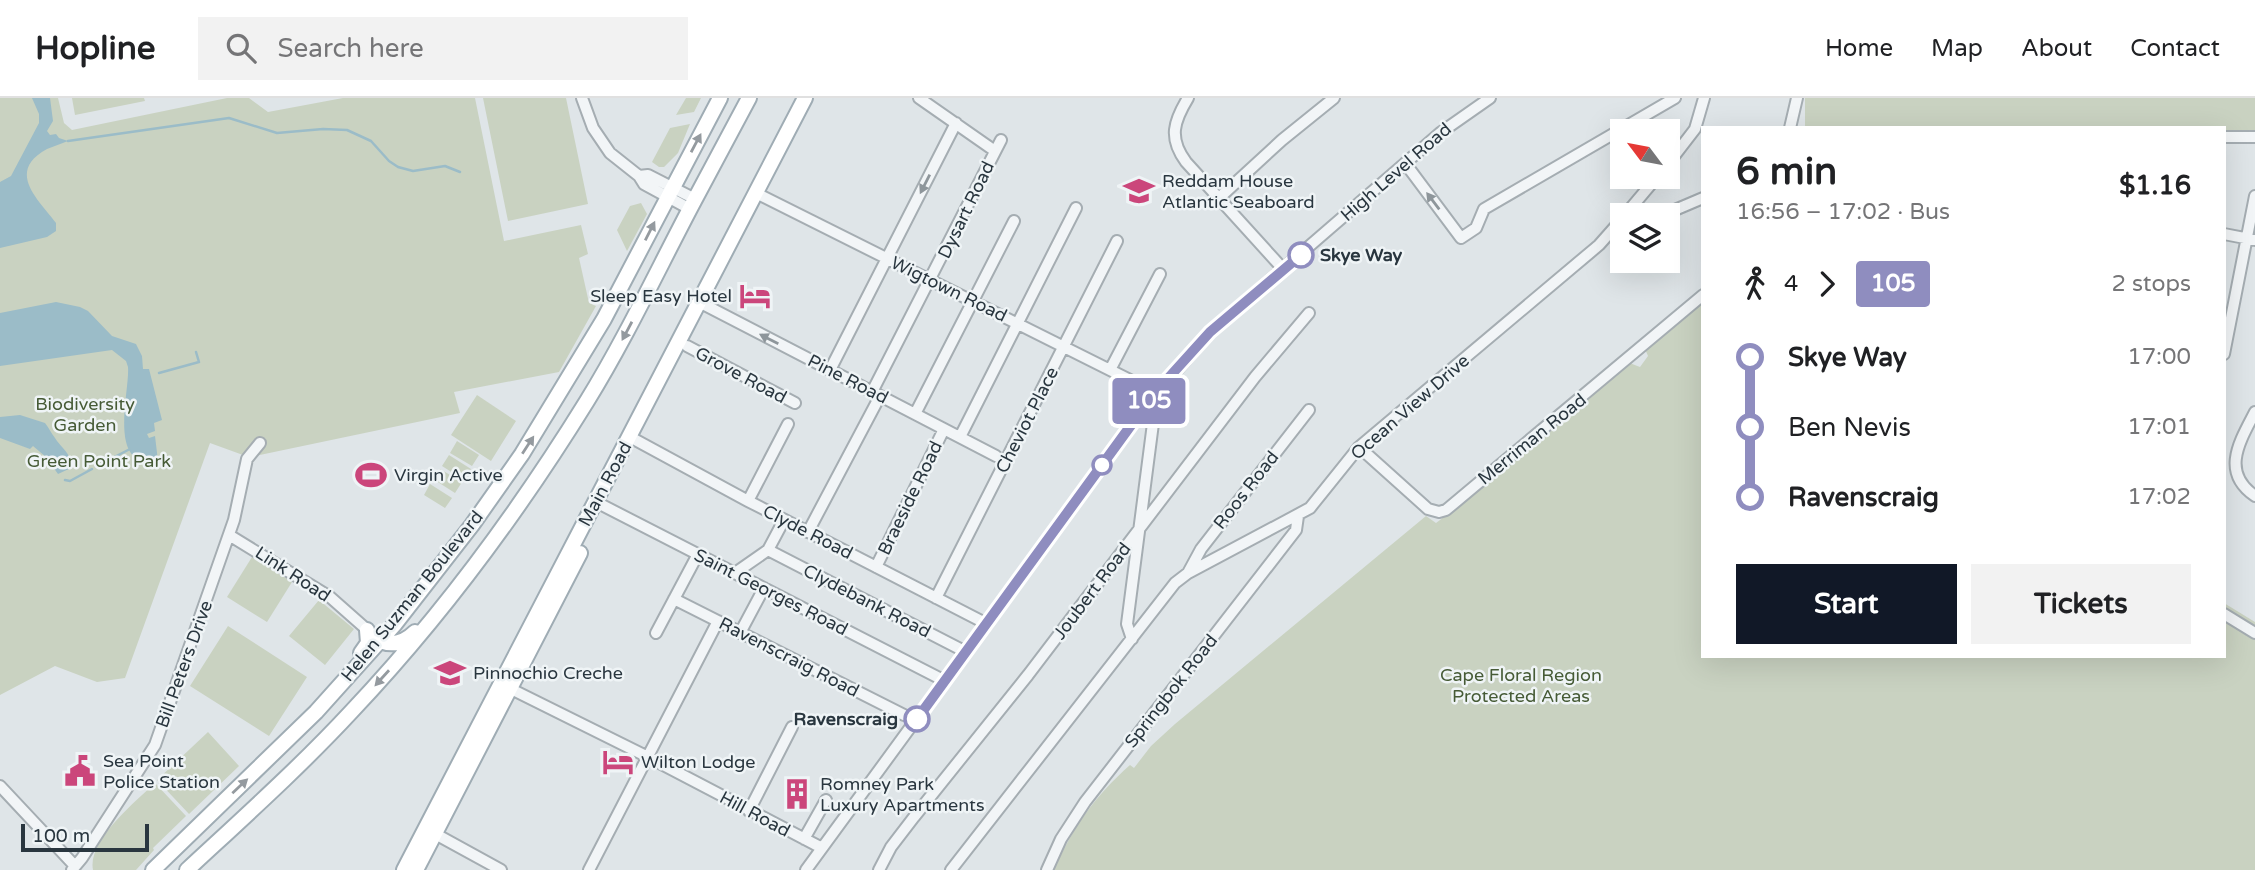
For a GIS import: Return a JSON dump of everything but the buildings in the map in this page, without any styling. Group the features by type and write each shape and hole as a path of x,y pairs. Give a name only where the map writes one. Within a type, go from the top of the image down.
{"main road":[{"name":"Helen Suzman Boulevard","path":"153,870 316,712 395,624 472,525 522,454 604,319 720,98"},
{"name":"Helen Suzman Boulevard","path":"187,870 289,776 352,711 427,626 486,549 542,471 625,335 749,98"},
{"name":"Main Road","path":"404,870 430,831 634,439 760,195 805,98"},
{"name":"Main Road","path":"760,195 816,98"},
{"name":"Main Road","path":"634,439 687,346 703,305"},
{"path":"380,641 390,644 411,636 486,549"},
{"path":"316,712 330,688 366,648 368,630"},
{"name":"Main Road","path":"416,870 430,831"}],"street":[{"path":"582,98 589,120 604,145 622,164 639,176 644,184 670,192 693,204"},
{"path":"830,370 956,123 919,98"},
{"path":"1188,98 1175,124 1174,139 1186,162 1284,270"},
{"path":"1219,198 1282,140 1334,98"},
{"name":"High Level Road","path":"806,870 1153,395 1210,332 1454,121 1490,98"},
{"path":"1405,163 1461,238 1476,228 1484,209 1675,98"},
{"path":"1680,148 1695,129 1704,98"},
{"path":"1790,126 1797,98"},
{"name":"Dysart Road","path":"808,532 998,146 956,123"},
{"path":"2226,137 2255,137"},
{"name":"Ocean View Drive","path":"1636,203 1647,189"},
{"name":"Wigtown Road","path":"760,195 1142,386"},
{"path":"2226,345 2250,239 2255,196"},
{"path":"1680,208 1701,199"},
{"path":"960,437 1076,208"},
{"path":"915,414 1014,221"},
{"name":"Ocean View Drive","path":"951,870 1175,583 1188,573 1298,516 1316,502 1359,447 1589,254 1610,233"},
{"path":"2226,234 2250,239"},
{"name":"Cheviot Place","path":"936,598 1117,242"},
{"path":"1110,370 1160,274"},
{"name":"Merriman Road","path":"1359,447 1428,509 1439,512 1446,510 1701,297"},
{"name":"Pine Road","path":"703,305 996,456"},
{"name":"Joubert Road","path":"879,870 891,847 914,817 1028,675 1255,377 1308,313"},
{"name":"Grove Road","path":"687,346 795,403"},
{"path":"1132,639 1127,624 1155,408 1153,395"},
{"name":"Roos Road","path":"1188,573 1201,549 1309,410"},
{"path":"2255,412 2235,454 2235,464 2241,482 2255,496"},
{"path":"748,501 788,424"},
{"name":"Braeside Road","path":"876,567 944,429"},
{"name":"Clyde Road","path":"634,439 784,520 987,624"},
{"name":"Bill Peters Drive","path":"73,868 155,745 229,535 247,459 260,443"},
{"name":"Saint Georges Road","path":"600,504 945,681"},
{"name":"Springbok Road","path":"1047,870 1061,839 1085,802 1296,530 1298,516"},
{"path":"735,573 768,550 784,520"},
{"name":"Link Road","path":"229,535 300,577 354,617 380,641"},
{"name":"Clydebank Road","path":"768,550 966,652"},
{"path":"656,633 698,554"},
{"path":"740,633 764,588"},
{"name":"Ravenscraig Road","path":"674,599 904,715"},
{"path":"2226,615 2255,633"},
{"name":"Link Road","path":"354,617 376,629 395,624"},
{"path":"594,869 718,621"},
{"name":"Hill Road","path":"505,686 822,848"},
{"path":"749,811 792,727"},
{"path":"0,786 73,868"},
{"path":"804,839 826,800"},
{"path":"430,831 501,870"}],"green space":[{"path":"0,98 58,98 64,123 72,130 227,98 249,98 268,112 343,98 475,98 504,241 581,225 588,254 579,258 589,303 596,306 559,372 454,392 460,413 255,456 250,449 243,455 210,443 125,678 97,682 55,666 0,695"},
{"path":"72,98 144,98 145,101 75,115"},
{"path":"483,98 566,98 588,204 508,221"},
{"path":"686,98 701,98 694,112 676,115"},
{"path":"1805,98 2255,98 2255,133 2226,133 2226,126 1805,126"},
{"path":"690,124 678,153 664,167 652,162 670,128"},
{"path":"641,203 647,214 627,251 617,230 630,206"},
{"name":"Cape Floral Region Protected Areas","path":"1701,302 1701,658 2226,658 2226,604 2255,622 2255,870 1054,870 1077,826 1106,788 1130,765 1134,768 1151,746 1175,724 1426,516 1436,523 1440,520 1582,406 1627,362 1640,367 1648,356 1645,349"},
{"path":"477,395 516,421 491,461 451,435"},
{"path":"457,441 479,455 472,466 450,453"},
{"path":"449,455 471,469 464,480 442,466"},
{"path":"440,469 462,482 455,493 433,479"},
{"path":"430,484 452,498 445,508 424,495"},
{"path":"252,557 292,582 267,622 227,597"},
{"path":"319,600 354,629 325,665 289,636"},
{"path":"228,626 307,677 269,736 190,686"},
{"path":"208,732 239,766 189,814 157,780"},
{"path":"155,783 186,816 153,848 136,870 93,870 97,847 105,834"}],"water":[{"path":"32,98 50,98 53,121 47,131 50,135 56,134 68,141 47,149 28,167 29,186 56,223 56,231 47,237 0,248 0,182 11,176 39,123 39,114"},
{"path":"56,302 88,311 112,336 136,344 142,356 143,369 149,369 162,420 154,423 155,431 147,434 149,438 155,436 158,461 142,461 132,454 126,442 124,427 128,367 126,361 112,350 0,366 0,313"},
{"path":"20,415 45,423 68,455 71,468 58,474 46,457 33,446 30,449 0,438 0,417"}],"waterway":[{"path":"68,141 229,118 277,133 347,130 371,141 398,167 413,171 445,166 460,172"},
{"path":"159,373 199,362 196,352"},
{"path":"99,465 130,449"},
{"path":"65,480 70,481 92,469"}],"bus line":[{"name":"105","path":"917,719 1153,395 1210,332 1301,255"}],"place":[{"name":"Reddam House Atlantic Seaboard","path":"1139,191"},
{"name":"Skye Way","path":"1301,255"},
{"name":"Sleep Easy Hotel","path":"755,296"},
{"name":"Virgin Active","path":"371,475"},
{"name":"Pinnochio Creche","path":"450,673"},
{"name":"Ravenscraig","path":"917,719"},
{"name":"Wilton Lodge","path":"618,762"},
{"name":"Sea Point Police Station","path":"80,771"},
{"name":"Romney Park Luxury Apartments","path":"797,794"}],"park label":[{"name":"Biodiversity Garden","path":"85,414"},
{"name":"Green Point Park","path":"99,461"}]}
